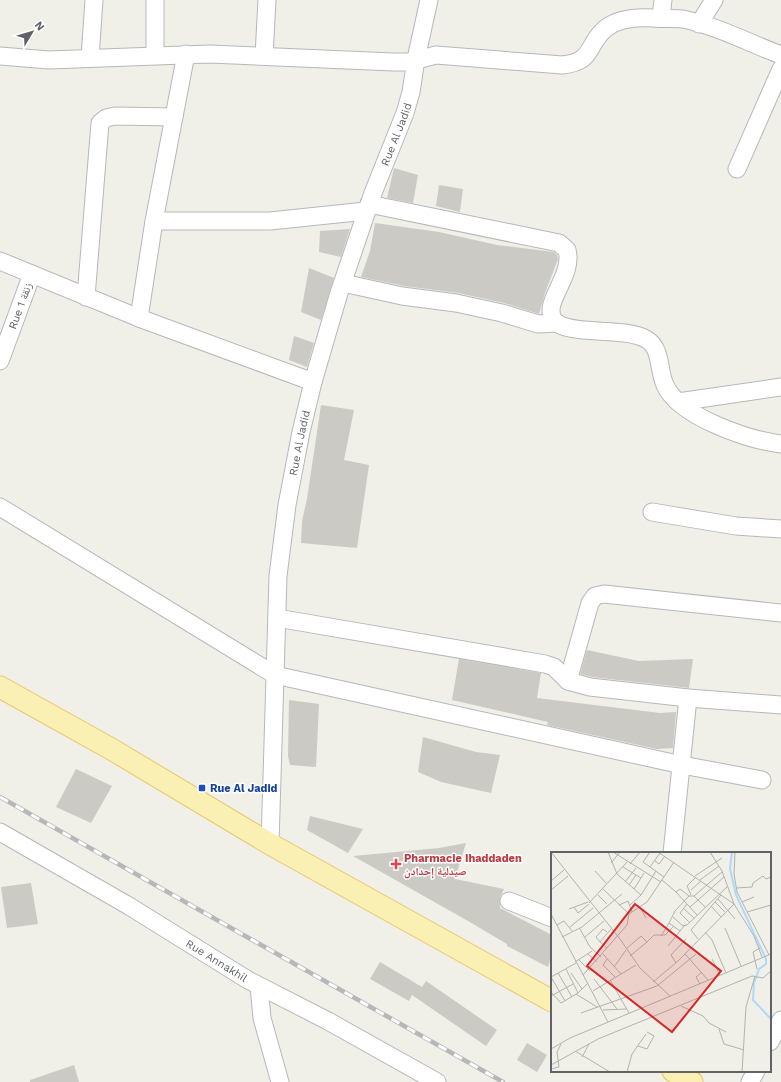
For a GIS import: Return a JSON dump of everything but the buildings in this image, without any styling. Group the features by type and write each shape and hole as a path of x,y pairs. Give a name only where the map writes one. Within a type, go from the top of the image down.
{"main road":[{"path":"0,687 113,750 270,844 551,998"},
{"path":"675,1072 692,1082"}],"street":[{"path":"90,58 94,0"},
{"path":"155,0 155,55"},
{"path":"264,56 267,0"},
{"name":"Rue Al Jadid","path":"270,844 278,576 287,505 301,432 313,382 343,283 368,208 405,113 411,92 416,59 429,0"},
{"path":"661,17 663,0"},
{"path":"699,24 714,0"},
{"path":"0,56 49,60 186,54 409,62 436,55 523,63 570,64 576,63 588,54 599,35 615,22 634,18 661,17 683,20 735,35 781,55"},
{"path":"139,318 154,221 186,54"},
{"path":"737,169 781,69"},
{"path":"86,297 100,123 106,118 115,116 174,116"},
{"path":"154,221 263,221 368,208 559,243 567,250 569,263 565,276 551,304 550,313 556,323"},
{"path":"0,261 139,318 313,382"},
{"name":"Rue 1 زنقة","path":"0,361 32,274"},
{"path":"343,283 402,296 463,304 538,324 556,323 574,330 615,331 640,336 647,339 656,350 665,385 678,402 692,412 749,438 781,444"},
{"path":"678,402 781,387"},
{"path":"0,507 276,675 682,765 762,780"},
{"path":"652,512 736,526 781,529"},
{"path":"568,681 590,603 596,596 604,594 781,613"},
{"path":"277,618 545,664 554,667 568,681 590,687 688,698 781,705"},
{"path":"672,852 688,698"},
{"name":"Rue Annakhil","path":"0,832 129,906 210,958 259,986 328,1021 437,1082"},
{"path":"509,901 551,918"},
{"path":"259,986 262,1018 280,1082"},
{"path":"750,1082 755,1072"}],"railway":[{"path":"0,797 503,1082"}],"place":[{"name":"Rue Al Jadid","path":"202,788"},
{"name":"Pharmacie Ihaddaden صيدلية إحدادن","path":"396,864"}]}
